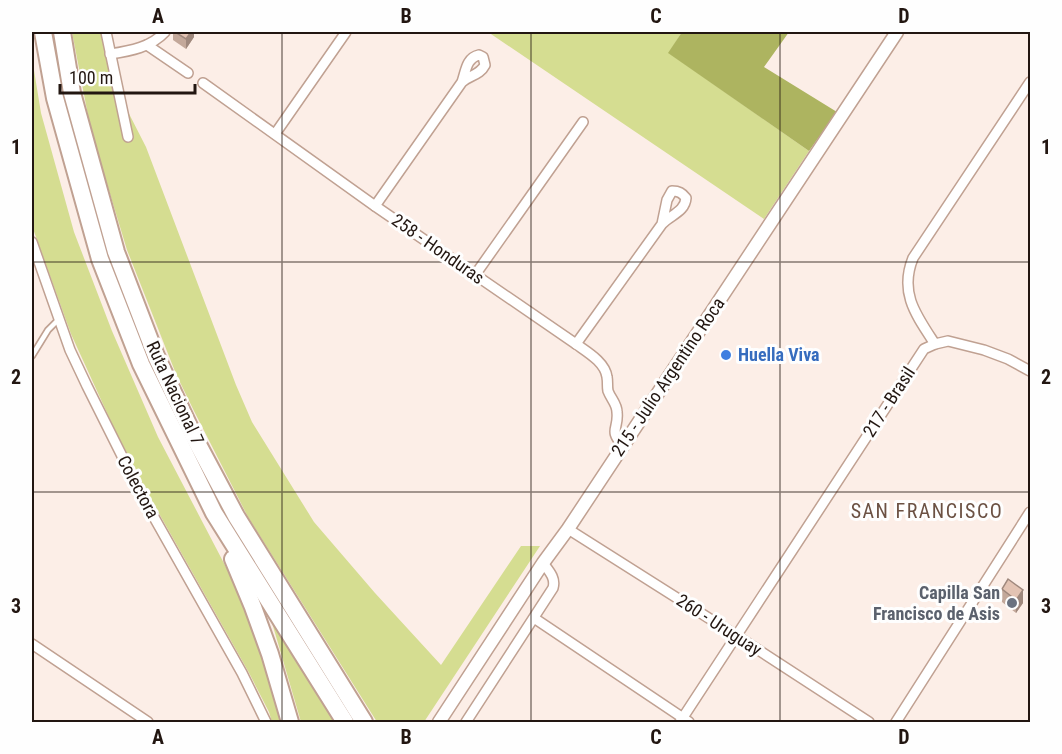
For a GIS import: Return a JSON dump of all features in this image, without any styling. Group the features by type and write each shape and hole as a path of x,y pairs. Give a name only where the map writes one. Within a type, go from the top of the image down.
{"highway":[{"name":"Ruta Nacional 7","path":"44,32 55,98 100,259 141,364 214,513 345,723"},
{"name":"Ruta Nacional 7","path":"62,32 72,93 116,252 156,356 236,516 364,723"},
{"path":"214,513 267,645 290,723"}],"street":[{"path":"106,32 128,137"},
{"path":"110,54 134,51 165,32"},
{"path":"275,134 346,32"},
{"name":"215 - Julio Argentino Roca","path":"440,723 543,563 568,529 897,32"},
{"path":"147,45 188,73"},
{"path":"375,206 462,82"},
{"path":"1030,82 913,258 907,280 908,294 913,307 935,344 948,342 984,350 1030,371"},
{"name":"258 - Honduras","path":"203,83 375,206 576,344 604,367 608,376 609,394 617,407 615,437 623,446"},
{"path":"475,275 583,122"},
{"path":"576,344 662,224"},
{"name":"Colectora","path":"32,242 70,350 87,386 166,540 237,663 266,723"},
{"name":"217 - Brasil","path":"684,721 913,365 924,349 935,344"},
{"path":"896,723 1030,512"},
{"name":"260 - Uruguay","path":"568,529 869,723"},
{"path":"466,723 554,588 555,582 552,575 543,563"},
{"path":"534,618 684,721"},
{"path":"32,644 148,723"}],"lane":[{"path":"32,356 48,330 59,319"}],"green space":[{"path":"72,32 102,32 105,51 122,100 146,147 252,422 314,522 441,665 521,546 540,546 424,722 377,722 248,517 176,374 127,250 91,131"},
{"path":"488,32 682,32 669,53 809,151 764,219"},
{"path":"682,32 789,32 764,67 837,112 809,151 668,53"},
{"path":"32,58 41,113 74,232 112,331 158,437 250,613 283,722 272,722 248,671 148,494 113,426 71,334 32,226"},
{"path":"268,609 336,722 301,722"}],"building":[{"path":"175,32 191,32 186,39"},
{"path":"1008,579 1023,590 1016,600 1002,589"}],"place":[{"name":"Huella Viva","path":"726,355"},
{"name":"Capilla San Francisco de Asis","path":"1012,603"}],"district":[{"name":"SAN FRANCISCO","path":"927,511"}]}
